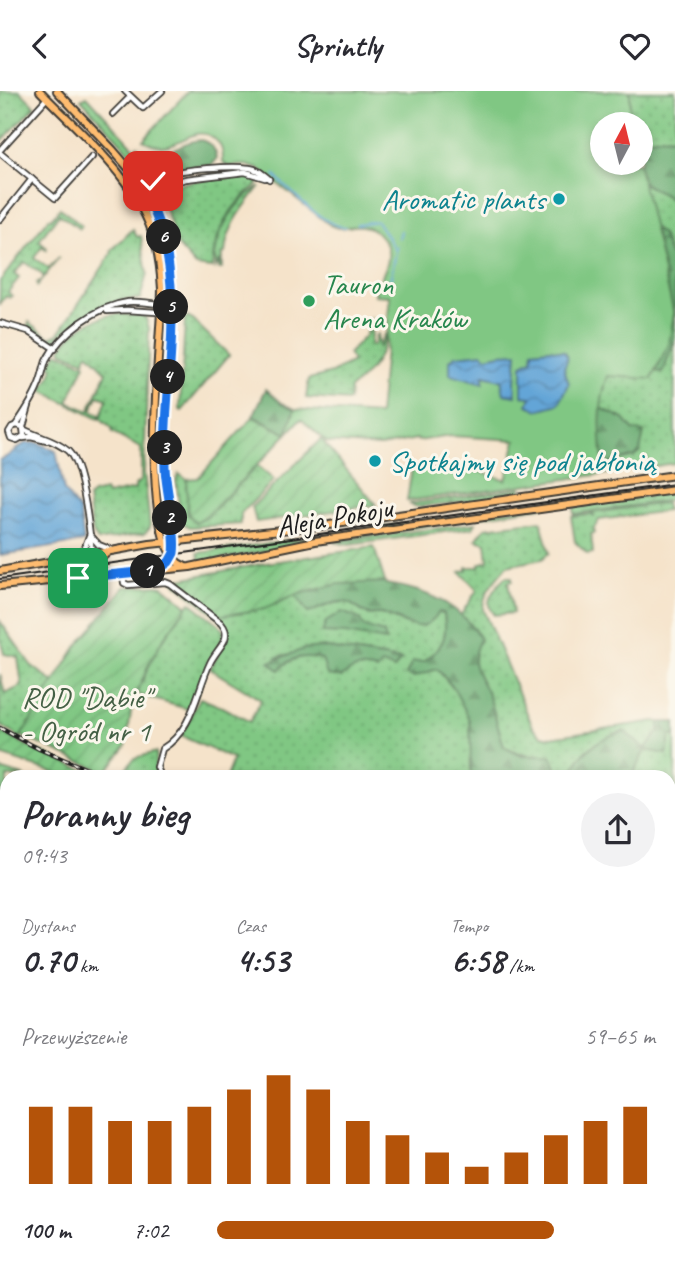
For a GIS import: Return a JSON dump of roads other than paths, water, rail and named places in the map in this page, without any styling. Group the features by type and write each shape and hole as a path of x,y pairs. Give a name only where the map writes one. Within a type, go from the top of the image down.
{"main road":[{"path":"40,91 115,168 134,197 155,241 160,275 155,475 164,543 172,558 180,565 190,567"},
{"path":"57,91 119,156 142,188 165,242 172,280 165,466 174,541 172,558 158,570"},
{"name":"Aleja Pokoju","path":"0,571 174,541 329,525 675,475"},
{"name":"Aleja Pokoju","path":"0,586 190,567 315,541 675,490"},
{"path":"108,575 100,569 99,564 102,557 112,550"}],"street":[{"path":"125,91 141,107 146,108 162,91"},
{"path":"113,114 130,97"},
{"path":"47,98 0,152 55,198 92,157"},
{"path":"249,168 260,171 269,179 245,172 186,179 134,197 142,188 171,173 249,168"},
{"path":"0,219 32,179"},
{"path":"52,442 35,438 14,440 10,429 16,425 29,405 47,361 74,327 103,311 171,309"},
{"path":"0,323 28,331 55,349"},
{"path":"23,438 29,405"},
{"path":"16,425 65,449 75,461 90,532 94,577"},
{"path":"90,532 96,543 112,550"},
{"path":"77,557 85,549 90,532"},
{"path":"123,574 124,583 128,585 165,582 170,584 221,623 226,631 225,639 208,666 185,726 171,743 162,749 157,764 159,770"}],"water":[{"path":"549,349 566,353 564,368 569,384 559,404 538,410 528,405 531,397 522,396 522,365 532,360 533,351"},
{"path":"483,353 486,357 517,353 516,396 504,394 501,380 483,376 483,384 450,375 450,361 455,356"},
{"path":"27,443 38,443 56,451 64,491 80,511 84,542 0,555 0,460"}],"waterway":[{"path":"274,175 317,214 327,221 345,227"},
{"path":"357,224 377,221 396,250"},
{"path":"399,238 401,231"},
{"path":"389,286 397,247"}],"tram line":[{"path":"0,579 675,484"}],"railway":[{"path":"0,728 39,749 89,770"}],"place":[{"name":"Aromatic plants","path":"559,199"},
{"name":"Tauron Arena Kraków","path":"309,301"},
{"name":"Spotkajmy się pod jabłonią","path":"375,461"}],"park label":[{"name":"ROD \"Dąbie\" - Ogród nr 1","path":"86,714"}]}
